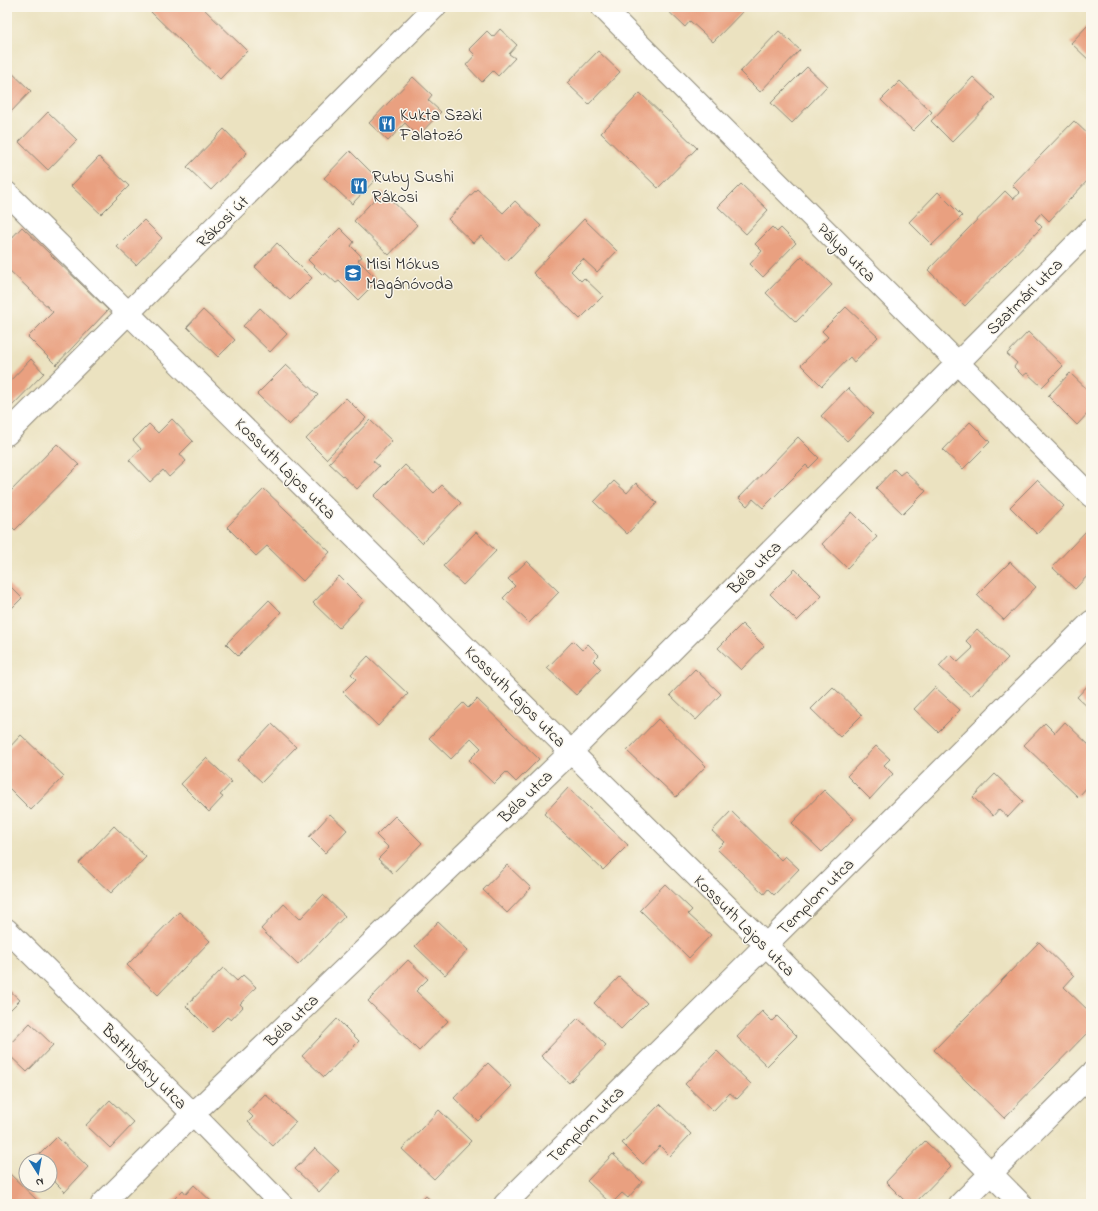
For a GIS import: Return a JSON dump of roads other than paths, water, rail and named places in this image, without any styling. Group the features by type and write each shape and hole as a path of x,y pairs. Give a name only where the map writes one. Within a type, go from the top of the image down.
{"street":[{"name":"Rákosi út","path":"7,434 130,313 435,7"},
{"name":"Pálya utca","path":"602,7 1091,496"},
{"name":"Kossuth Lajos utca","path":"7,193 130,313 766,945 1021,1204"},
{"name":"Szatmári utca","path":"957,362 1091,229"},
{"name":"Béla utca","path":"102,1204 193,1114 571,752 957,362"},
{"name":"Templom utca","path":"505,1204 1091,622"},
{"name":"Batthyány utca","path":"7,930 193,1114 281,1204"},
{"path":"960,1204 1091,1074"}],"place":[{"name":"Kukta Szaki Falatozó","path":"387,124"},
{"name":"Ruby Sushi Rákosi","path":"359,186"},
{"name":"Misi Mókus Magánóvoda","path":"353,273"}]}
